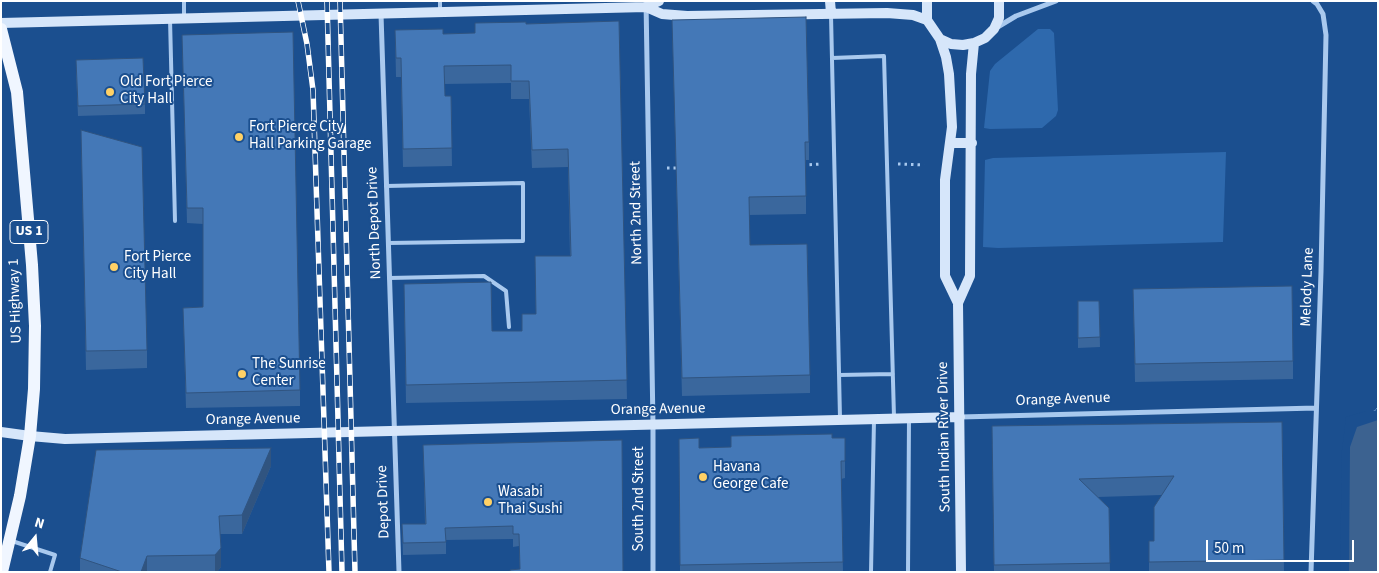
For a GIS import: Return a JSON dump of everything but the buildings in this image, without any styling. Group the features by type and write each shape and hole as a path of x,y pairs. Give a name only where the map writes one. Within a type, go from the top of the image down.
{"main road":[{"name":"US Highway 1","path":"1,29 17,92 32,265 35,326 34,389 30,436 24,476 2,572"}],"street":[{"path":"1,23 440,12 646,4 659,1"},
{"path":"830,1 831,13"},
{"path":"646,4 662,14 687,16 898,13 927,20 928,1"},
{"path":"994,29 999,18 999,1"},
{"path":"940,39 951,44 963,45 974,43 1016,16 1056,1"},
{"name":"Melody Lane","path":"1311,572 1321,272 1326,35 1323,14 1315,3"},
{"name":"North 2nd Street","path":"646,4 653,425"},
{"name":"North Depot Drive","path":"381,13 394,432"},
{"name":"South Indian River Drive","path":"927,20 940,39 949,74 952,127 945,180 946,276 958,303 960,572"},
{"name":"South Indian River Drive","path":"958,303 970,276 971,74 974,43"},
{"path":"950,143 972,143"},
{"name":"Orange Avenue","path":"1,432 65,439 1316,408"},
{"name":"South 2nd Street","path":"653,425 653,572"},
{"name":"Depot Drive","path":"394,432 398,572"}],"lane":[{"path":"184,1 184,19"},
{"path":"440,1 440,12"},
{"path":"831,13 840,420"},
{"path":"170,19 175,221"},
{"path":"832,58 884,56 894,419"},
{"path":"386,186 523,183 523,241 388,243"},
{"path":"389,278 484,276 506,291 508,327"},
{"path":"839,375 893,374"},
{"path":"908,572 909,419"},
{"path":"871,572 874,420"},
{"path":"10,541 55,555 50,572"}],"path":[{"path":"802,165 821,164"},
{"path":"895,164 924,165"},
{"path":"667,168 686,167"}],"shaded area":[{"path":"1038,29 1050,29 1054,33 1058,110 1056,116 1042,128 984,128 990,71 995,64"},
{"path":"1226,152 1223,242 983,247 985,160 993,158"},
{"path":"1378,407 1378,572 1342,572 1348,418 1375,411"}],"pier":[{"path":"1378,407 1378,420 1357,427 1350,447 1349,572 1340,572 1342,450 1346,417 1366,411 1375,411"}],"railway":[{"path":"298,1 307,44 313,90 329,572"},
{"path":"327,1 342,572"},
{"path":"340,1 355,572"}],"place":[{"name":"Old Fort Pierce City Hall","path":"110,92"},
{"name":"Fort Pierce City Hall Parking Garage","path":"239,137"},
{"name":"Fort Pierce City Hall","path":"114,267"},
{"name":"The Sunrise Center","path":"242,374"},
{"name":"Havana George Cafe","path":"703,477"},
{"name":"Wasabi Thai Sushi","path":"488,502"}]}
